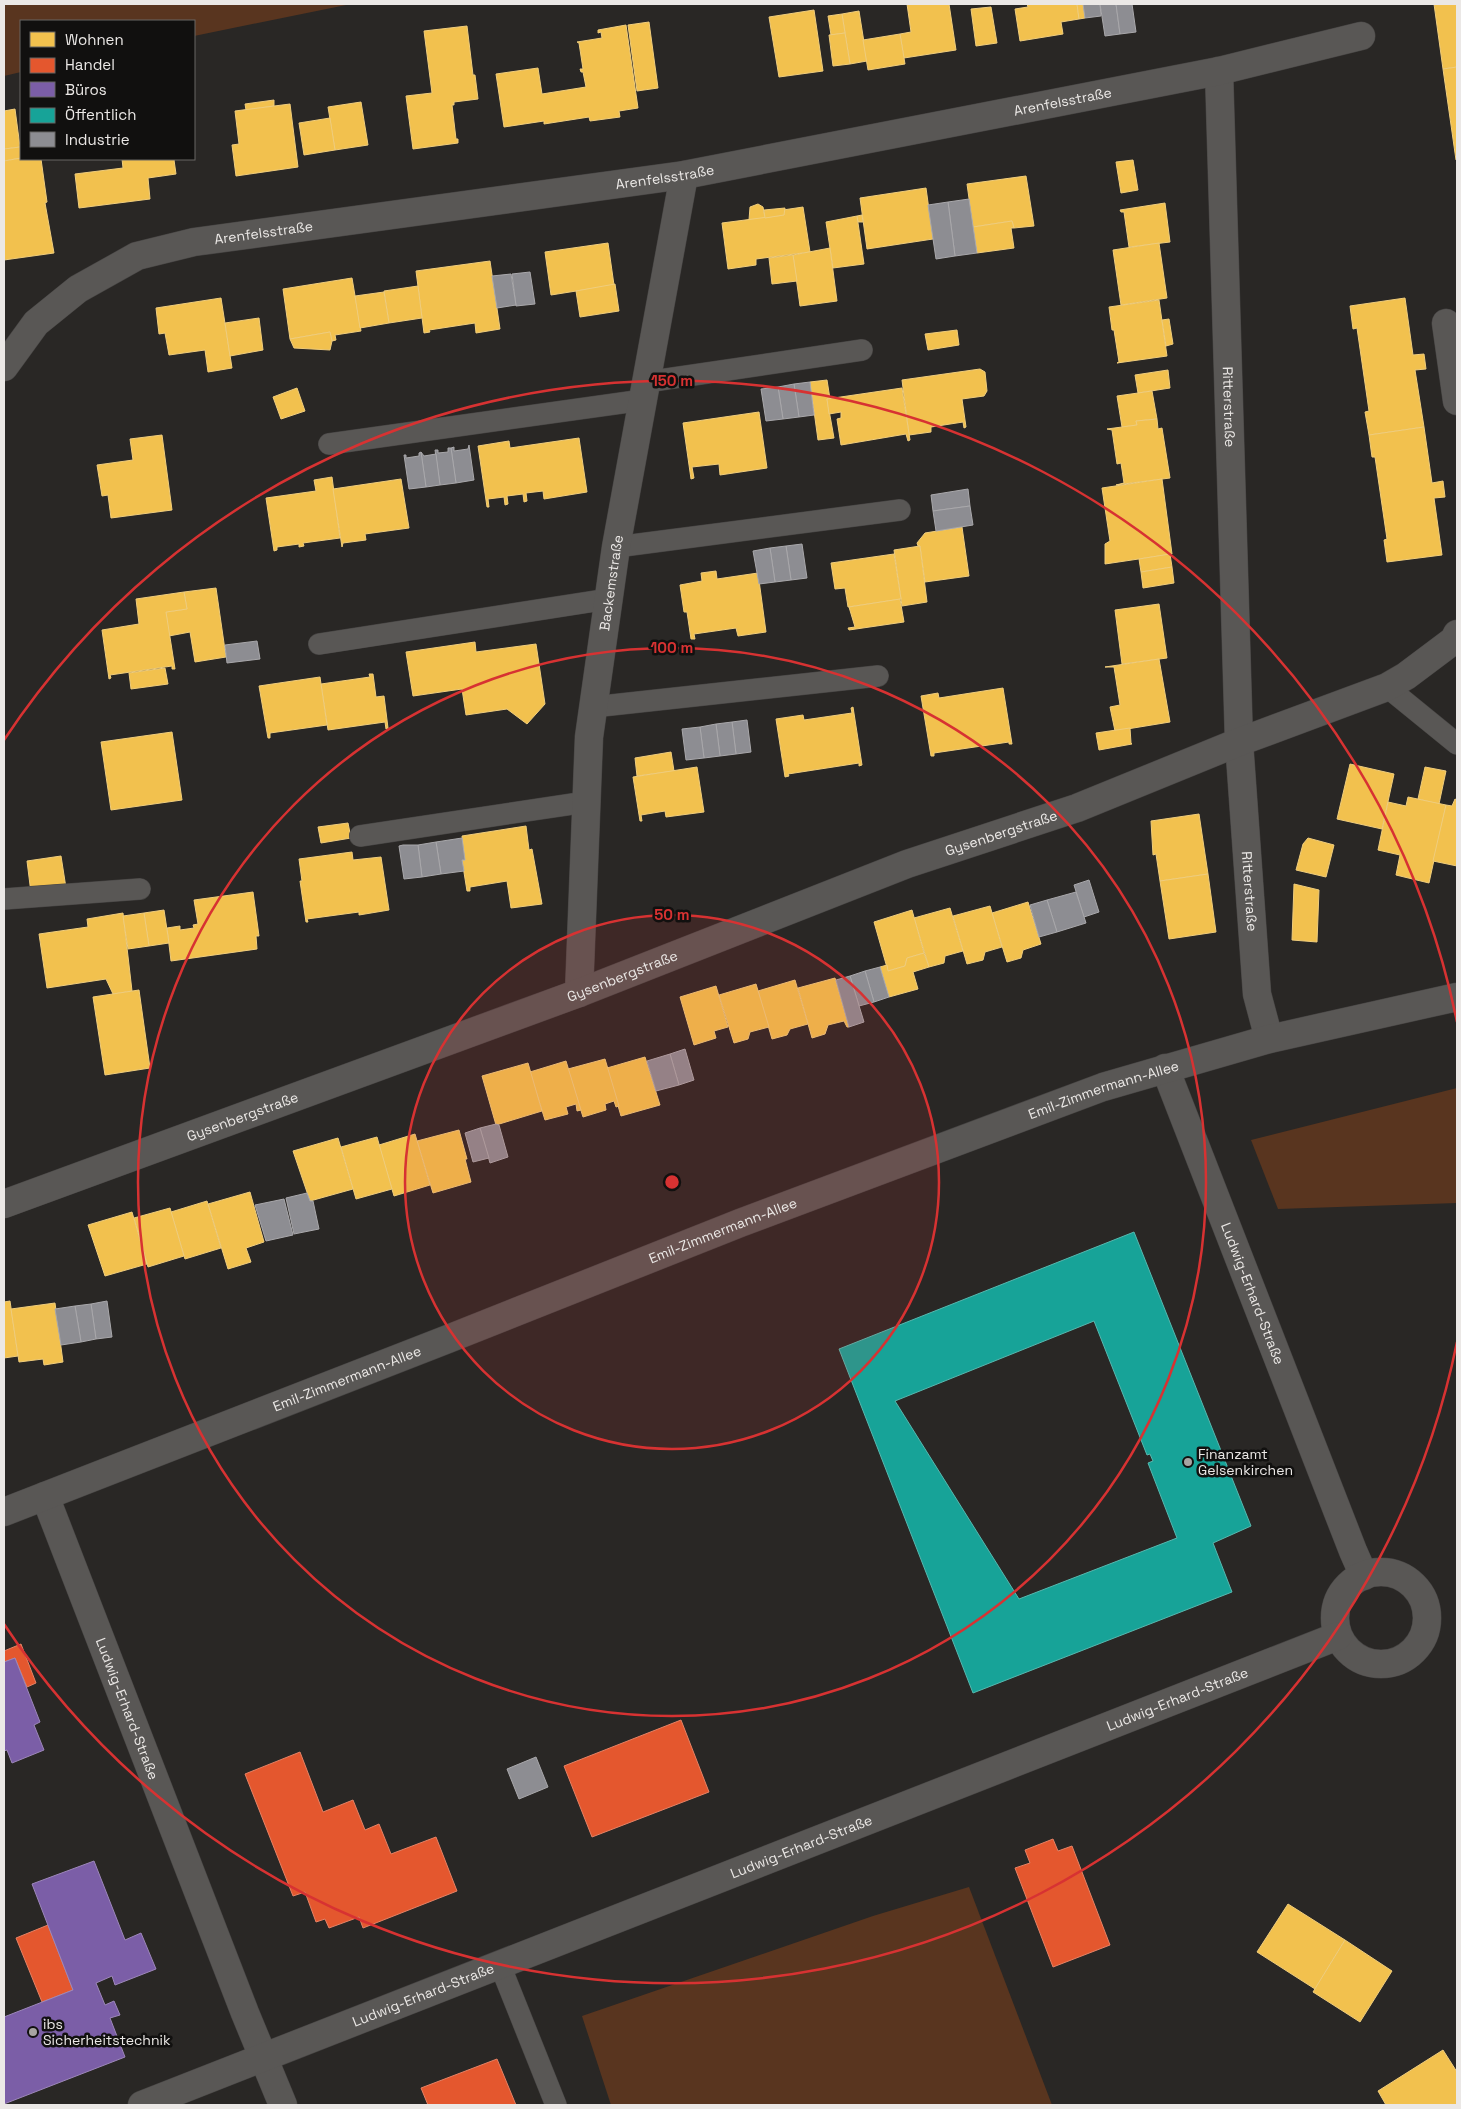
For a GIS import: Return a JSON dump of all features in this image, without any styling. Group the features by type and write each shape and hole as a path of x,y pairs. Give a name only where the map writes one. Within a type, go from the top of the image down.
{"street":[{"name":"Arenfelsstraße","path":"4,367 36,323 78,289 137,256 194,242 684,176 1219,71 1361,36"},
{"name":"Ritterstraße","path":"1219,71 1239,742 1257,994 1269,1039"},
{"name":"Backemstraße","path":"579,993 589,737 616,547 684,176"},
{"path":"1446,323 1457,401"},
{"path":"1239,742 1388,687 1454,640 1457,634"},
{"name":"Gysenbergstraße","path":"4,1204 579,993 907,864 1077,808 1239,742"},
{"name":"Emil-Zimmermann-Allee","path":"4,1512 740,1223 1102,1086 1269,1039 1457,997"},
{"name":"Ludwig-Erhard-Straße","path":"1166,1068 1353,1552 1364,1576"},
{"name":"Ludwig-Erhard-Straße","path":"45,1496 262,2059 283,2105"},
{"path":"1385,1573 1406,1580 1416,1589 1424,1601 1427,1615 1426,1630 1420,1643 1398,1661 1384,1664 1370,1663 1357,1657 1346,1648 1338,1636 1335,1612 1338,1600 1354,1581 1364,1576 1385,1573"},
{"name":"Ludwig-Erhard-Straße","path":"142,2105 1338,1636"}],"lane":[{"path":"329,444 645,391 862,350"},
{"path":"616,547 900,510"},
{"path":"319,644 608,599"},
{"path":"593,707 878,676"},
{"path":"1388,687 1457,744"},
{"path":"360,836 586,802"},
{"path":"4,899 140,889"},
{"path":"500,1965 556,2105"}],"shaded area":[{"path":"4,4 351,4 195,36 195,20 20,20 20,72 4,76"},
{"path":"1457,1088 1457,1203 1278,1209 1251,1140"},
{"path":"969,1887 1052,2105 611,2105 582,2016 873,1916"}],"building: Wohnen":[{"path":"907,4 949,4 956,50 904,58 900,34 911,32"},
{"path":"1027,4 1077,4 1079,19 1061,22 1063,34 1020,41 1015,9 1028,7"},
{"path":"1077,4 1083,4 1085,18 1079,19"},
{"path":"1434,4 1457,4 1457,67 1443,69"},
{"path":"991,7 997,43 976,46 971,9"},
{"path":"814,10 823,71 779,77 769,17"},
{"path":"859,11 867,61 850,64 842,14"},
{"path":"842,14 845,33 831,35 828,16"},
{"path":"649,22 658,88 637,91 628,25"},
{"path":"626,25 638,108 619,111 620,117 590,121 589,117 544,124 544,121 504,127 496,74 538,68 542,94 586,87 583,72 580,69 583,69 579,43 577,42 602,38 601,32 598,33 598,30"},
{"path":"467,26 478,99 454,102 454,105 452,105 458,143 413,149 406,96 432,93 424,31"},
{"path":"845,33 850,64 833,66 829,35"},
{"path":"900,34 905,64 868,70 863,40"},
{"path":"1457,67 1457,159 1456,160 1443,69"},
{"path":"274,100 274,106 246,110 245,104"},
{"path":"361,102 368,145 335,150 328,107"},
{"path":"290,104 298,167 236,176 232,145 239,144 235,111"},
{"path":"15,109 20,147 4,149 4,111"},
{"path":"330,118 335,150 304,155 299,123"},
{"path":"20,147 20,158 4,161 4,149"},
{"path":"20,158 20,160 41,160 47,202 45,203 54,253 4,260 4,161"},
{"path":"122,160 174,160 176,174 148,178 150,199 79,208 75,174 123,168"},
{"path":"1133,160 1138,190 1121,193 1116,162"},
{"path":"1026,176 1034,226 1014,228 1012,221 973,227 967,184"},
{"path":"926,188 933,239 867,249 860,198"},
{"path":"1165,203 1170,242 1129,247 1124,212 1120,210"},
{"path":"758,204 763,207 765,218 749,220 750,207"},
{"path":"803,207 810,252 756,259 756,265 728,269 722,223 784,215 783,210"},
{"path":"785,208 784,215 765,218 764,210"},
{"path":"862,215 863,222 858,222 857,216"},
{"path":"857,216 864,264 833,268 826,222"},
{"path":"1012,221 1014,228 1011,228 1014,248 977,253 973,227"},
{"path":"608,243 614,285 551,295 545,252"},
{"path":"1159,243 1167,298 1121,305 1113,250"},
{"path":"830,248 837,301 800,306 793,255"},
{"path":"793,255 797,281 772,284 769,258"},
{"path":"490,261 500,329 476,333 475,323 429,330 430,332 424,333 416,271"},
{"path":"352,278 361,331 335,335 336,340 332,341 330,332 290,339 283,289"},
{"path":"615,284 619,311 580,317 576,291"},
{"path":"418,286 422,318 389,323 384,291"},
{"path":"384,292 389,323 360,328 355,296"},
{"path":"221,298 232,368 208,372 205,350 169,355 165,333 159,334 156,308"},
{"path":"1405,298 1413,355 1424,354 1426,369 1415,370 1424,427 1369,435 1365,412 1369,411 1357,328 1353,329 1350,306"},
{"path":"1159,300 1167,356 1117,363 1119,362 1109,307"},
{"path":"259,318 263,350 230,356 225,323"},
{"path":"1169,319 1173,344 1166,346 1162,320"},
{"path":"957,330 959,345 928,350 925,334"},
{"path":"330,332 332,341 330,350 294,348 290,339"},
{"path":"980,369 985,372 987,391 984,396 962,399 966,427 964,428 963,422 931,427 931,432 909,435 902,380"},
{"path":"1168,370 1170,388 1138,393 1135,375"},
{"path":"827,380 830,399 827,399 834,438 818,440 810,382"},
{"path":"297,388 305,411 281,419 273,397"},
{"path":"902,388 910,440 908,441 906,434 841,445 837,419 841,418 841,412 829,414 827,399"},
{"path":"1152,391 1157,419 1136,421 1137,425 1122,427 1117,396"},
{"path":"759,412 767,468 720,475 719,464 692,467 694,478 691,479 683,423"},
{"path":"1157,419 1158,429 1162,428 1170,478 1116,485 1124,483 1121,463 1117,464 1112,430 1107,429 1137,425 1136,421"},
{"path":"1424,427 1432,483 1443,481 1445,497 1434,498 1442,555 1387,562 1384,540 1387,539 1375,457 1372,457 1369,435"},
{"path":"162,435 172,510 111,518 108,495 102,496 97,465 133,460 130,439"},
{"path":"579,438 587,492 544,499 543,491 526,493 527,501 524,502 523,494 507,496 508,504 505,505 504,497 488,499 489,507 487,507 478,446 509,441 510,448"},
{"path":"332,477 340,538 303,543 304,546 299,547 299,544 277,547 277,550 274,551 266,498 316,491 314,480"},
{"path":"401,479 409,528 365,534 366,540 343,543 342,547 333,489"},
{"path":"1162,479 1172,554 1105,564 1105,544 1110,541 1102,488"},
{"path":"962,527 969,576 925,582 920,546 917,543 925,533"},
{"path":"920,546 927,602 902,606 894,550"},
{"path":"894,554 901,599 848,607 845,588 835,589 831,563"},
{"path":"1170,554 1172,567 1141,572 1139,559"},
{"path":"1172,567 1174,583 1143,588 1141,572"},
{"path":"716,571 717,579 758,573 766,632 738,636 736,628 694,634 695,639 691,639 680,585 702,581 701,573"},
{"path":"216,588 226,657 195,662 190,632 169,636 166,612 187,609 184,592"},
{"path":"184,592 187,609 166,612 175,669 172,669 172,666 110,675 111,678 109,679 102,630 139,624 136,599"},
{"path":"900,599 904,622 849,630 848,628 855,627 849,607"},
{"path":"1159,604 1167,658 1122,664 1115,610"},
{"path":"475,642 476,652 536,644 545,704 527,724 507,709 466,715 462,689 413,696 406,652"},
{"path":"1159,659 1170,722 1115,731 1110,707 1120,705 1114,667 1105,667"},
{"path":"165,668 168,684 131,689 129,673"},
{"path":"369,674 373,674 376,697 384,696 388,728 386,729 385,722 328,730 321,684 370,677"},
{"path":"320,677 327,725 270,733 270,738 268,738 259,686"},
{"path":"1003,688 1012,744 1009,744 1009,742 934,753 934,756 931,756 921,696 938,693 939,698"},
{"path":"853,707 862,765 859,766 859,763 788,774 789,776 785,777 776,719 803,715 804,720 852,713 851,708"},
{"path":"1130,728 1132,744 1099,750 1096,733"},
{"path":"172,732 182,800 111,810 101,742"},
{"path":"671,752 674,771 637,776 635,758"},
{"path":"1350,764 1394,774 1382,829 1337,819"},
{"path":"697,767 704,812 666,817 665,811 641,815 642,821 640,821 633,777"},
{"path":"1425,767 1446,771 1439,804 1418,799"},
{"path":"1408,797 1446,805 1429,883 1396,875 1400,855 1378,850 1388,802 1406,806"},
{"path":"1455,799 1457,800 1457,866 1433,861 1446,805 1452,806"},
{"path":"1199,814 1208,874 1160,881 1156,854 1153,855 1151,821"},
{"path":"348,823 351,838 321,843 318,827"},
{"path":"526,826 529,850 532,849 542,904 511,908 507,881 470,887 470,891 467,891 462,860 465,860 462,836"},
{"path":"1308,838 1334,845 1326,877 1296,870 1303,844"},
{"path":"352,852 353,860 381,857 389,910 359,915 359,912 307,919 308,922 306,922 299,859"},
{"path":"61,856 66,888 31,893 27,861"},
{"path":"1208,874 1216,932 1169,939 1160,881"},
{"path":"1294,884 1319,890 1317,942 1292,940"},
{"path":"253,892 259,936 256,936 257,949 171,961 167,928 180,926 180,930 194,928 193,925 198,924 194,900"},
{"path":"1028,902 1041,944 1023,950 1021,958 1007,962 992,913"},
{"path":"990,906 1002,947 985,952 983,960 967,964 953,916"},
{"path":"950,908 963,951 945,956 944,963 929,967 914,918"},
{"path":"164,910 169,943 149,946 144,913"},
{"path":"912,910 924,953 907,958 905,966 888,971 874,922"},
{"path":"123,913 132,991 113,994 106,979 47,988 39,934 88,927 87,919"},
{"path":"144,913 149,946 128,949 123,916"},
{"path":"924,953 929,967 913,972 918,989 889,997 880,967 887,965 888,971 905,966 907,958"},
{"path":"835,978 849,1027 847,1027 844,1021 828,1025 825,1034 812,1038 798,988"},
{"path":"795,980 808,1024 790,1029 787,1035 772,1039 758,991"},
{"path":"756,984 769,1027 750,1032 748,1039 734,1043 719,995"},
{"path":"716,986 728,1027 714,1031 716,1038 694,1045 680,997"},
{"path":"139,990 150,1068 105,1075 93,997"},
{"path":"645,1057 660,1105 621,1116 607,1068"},
{"path":"605,1059 619,1106 616,1107 614,1101 605,1104 606,1110 583,1117 568,1069"},
{"path":"566,1061 581,1110 577,1111 576,1104 566,1107 568,1114 545,1120 530,1072"},
{"path":"528,1063 542,1111 496,1125 482,1076"},
{"path":"459,1130 471,1182 433,1193 417,1141"},
{"path":"415,1134 430,1185 394,1196 379,1145"},
{"path":"377,1137 392,1189 356,1199 341,1147"},
{"path":"338,1138 353,1189 310,1201 293,1151"},
{"path":"250,1192 264,1242 246,1248 251,1262 228,1269 208,1204"},
{"path":"207,1201 221,1248 185,1259 171,1212"},
{"path":"170,1208 184,1256 148,1267 134,1218"},
{"path":"132,1212 147,1264 105,1276 88,1225"},
{"path":"10,1301 18,1356 4,1358 4,1302"},
{"path":"55,1303 63,1362 44,1365 43,1359 19,1362 11,1309"},
{"path":"1288,1904 1345,1940 1315,1989 1257,1952"},
{"path":"1345,1940 1392,1971 1360,2022 1313,1992"},
{"path":"1443,2050 1457,2072 1457,2105 1386,2105 1378,2091"}],"building: Handel":[{"path":"21,1644 36,1683 27,1687 15,1658 4,1662 4,1651"},
{"path":"681,1720 709,1792 592,1837 564,1766"},
{"path":"300,1752 323,1812 353,1800 365,1830 379,1824 391,1854 436,1837 457,1891 363,1928 359,1917 329,1928 325,1919 316,1922 305,1892 293,1896 245,1774"},
{"path":"1053,1839 1058,1851 1072,1846 1110,1945 1053,1967 1015,1868 1030,1863 1025,1850"},
{"path":"48,1925 73,1990 42,2002 16,1938"},
{"path":"497,2059 516,2105 428,2105 421,2088"}],"building: Büros":[{"path":"15,1658 40,1722 34,1725 44,1750 12,1763 7,1750 4,1751 4,1662"},
{"path":"94,1861 125,1940 141,1933 156,1969 115,1985 112,1976 96,1983 105,2005 114,2001 120,2015 110,2018 125,2057 4,2104 4,2017 73,1990 32,1884"}],"building: Öffentlich":[{"name":"Finanzamt Gelsenkirchen","path":"1134,1232 1251,1526 1213,1543 1232,1592 973,1693 839,1349","holes":["1094,1321 1147,1455 1150,1454 1153,1461 1148,1463 1177,1538 1019,1599 895,1401"]}],"building: Industrie":[{"path":"1083,4 1100,4 1101,16 1085,18"},
{"path":"1100,4 1116,4 1120,34 1105,36"},
{"path":"1116,4 1132,4 1136,32 1120,34"},
{"path":"969,199 977,253 955,256 948,202"},
{"path":"948,202 955,256 936,259 928,205"},
{"path":"530,272 535,304 516,306 512,274"},
{"path":"511,274 516,305 497,308 492,276"},
{"path":"810,382 814,415 799,417 794,384"},
{"path":"794,384 799,417 783,419 778,387"},
{"path":"778,387 783,419 766,421 761,389"},
{"path":"469,445 474,480 456,483 451,448 454,447 454,451 468,449"},
{"path":"448,448 451,448 456,483 440,485 435,450 438,450 438,453 448,452"},
{"path":"421,452 424,456 436,454 440,485 426,487"},
{"path":"421,452 426,487 409,489 404,455 406,455 406,458 419,456"},
{"path":"968,489 970,506 933,511 931,495"},
{"path":"970,506 973,525 936,531 933,511"},
{"path":"802,544 807,578 791,580 786,546"},
{"path":"786,546 791,580 775,582 770,548"},
{"path":"770,548 775,582 759,584 753,551"},
{"path":"257,641 260,659 227,663 225,645"},
{"path":"747,720 751,752 736,754 732,722"},
{"path":"732,722 736,754 720,756 716,724"},
{"path":"716,724 720,756 704,758 700,727"},
{"path":"700,727 704,758 686,760 682,729"},
{"path":"462,838 465,860 462,860 464,871 441,874 436,842"},
{"path":"436,842 441,874 422,877 418,845"},
{"path":"418,845 422,877 404,879 399,846"},
{"path":"1089,880 1099,912 1084,917 1074,885"},
{"path":"1076,892 1086,923 1057,932 1047,900"},
{"path":"1047,900 1057,932 1039,937 1030,905"},
{"path":"880,967 889,997 874,1002 865,971"},
{"path":"865,971 874,1002 859,1006 850,976"},
{"path":"850,976 864,1022 849,1027 836,980"},
{"path":"685,1049 694,1080 679,1085 670,1054"},
{"path":"670,1054 679,1085 656,1091 647,1061"},
{"path":"499,1125 508,1157 490,1163 480,1128"},
{"path":"480,1128 489,1158 473,1162 465,1133"},
{"path":"307,1193 310,1201 313,1201 319,1229 294,1234 286,1198"},
{"path":"284,1199 293,1235 266,1241 255,1205"},
{"path":"107,1301 112,1337 96,1339 91,1304"},
{"path":"91,1304 96,1339 81,1342 75,1306"},
{"path":"75,1306 81,1342 61,1345 55,1309"},
{"path":"536,1757 548,1787 519,1799 507,1769"}],"place":[{"name":"Finanzamt Gelsenkirchen","path":"1188,1462"},
{"name":"ibs Sicherheitstechnik","path":"33,2032"}]}
